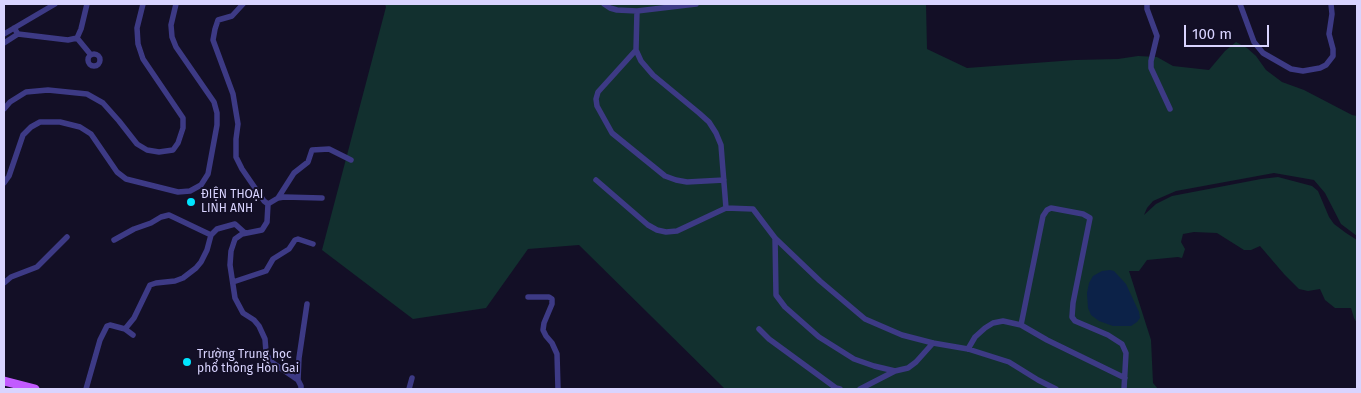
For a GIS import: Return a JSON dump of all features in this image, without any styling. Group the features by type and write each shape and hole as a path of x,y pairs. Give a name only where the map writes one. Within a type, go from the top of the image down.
{"main road":[{"path":"4,381 36,389"}],"street":[{"path":"4,34 56,4"},
{"path":"77,38 87,4"},
{"path":"4,109 10,102 26,92 48,90 87,94 103,103 137,144 147,150 159,152 173,150 181,136 183,118 143,59 138,44 137,28 143,4"},
{"path":"4,183 9,176 23,135 40,122 60,122 80,127 91,134 116,172 126,179 178,192 190,191 201,184 208,174 217,125 217,113 214,102 176,47 172,37 171,25 176,4"},
{"path":"243,4 232,16 218,20 213,40 233,94 238,124 236,157 242,170 268,204"},
{"path":"604,4 617,10 637,11 696,4"},
{"path":"1147,4 1157,36 1151,68 1170,109"},
{"path":"1240,4 1254,42 1263,53 1291,69 1303,70 1320,68 1326,65 1333,56 1329,34 1332,4"},
{"path":"637,11 636,50 641,61 652,75 709,122 716,133 721,145 726,208"},
{"path":"14,28 18,34"},
{"path":"4,43 18,34 68,40 77,38"},
{"path":"77,38 91,55"},
{"path":"636,50 598,92 597,106 612,133 665,176 688,182 724,180"},
{"path":"278,198 294,173 308,162 312,150 329,149 351,160"},
{"path":"596,180 648,226 666,232 677,231 726,208 753,209 775,238 865,320 902,335 968,349 1009,362 1056,389"},
{"path":"268,204 278,198 292,196 322,198"},
{"path":"268,204 267,222 262,230 244,233 235,239 231,251 230,265 235,298 243,314 254,320 259,326 265,339 266,352 270,361 298,380"},
{"path":"1021,325 1043,216 1051,208 1083,214 1090,218 1072,317 1075,322 1108,335 1122,344 1126,353 1124,389"},
{"path":"114,240 134,229 169,215 211,235"},
{"path":"125,329 134,318 150,285 183,278 201,262 211,235 217,229 235,224 244,233"},
{"path":"4,283 11,277 37,267 68,237"},
{"path":"775,238 776,295 785,307 819,337 854,359 895,371"},
{"path":"233,282 266,271 274,259 289,249 295,240 298,239 312,244"},
{"path":"528,297 549,297 552,300 543,330 557,354 558,389"},
{"path":"301,389 298,380 299,358 307,304"},
{"path":"968,349 975,337 992,323 1004,321 1021,325 1047,340 1125,378"},
{"path":"86,389 100,340 107,326 125,329 133,335"},
{"path":"759,329 814,372 840,389"},
{"path":"860,389 895,371 908,368 933,343"},
{"path":"408,389 412,378"}],"green space":[{"path":"385,4 926,4 927,49 967,68 1075,60 1118,59 1138,56 1157,57 1173,66 1209,70 1225,51 1236,42 1247,48 1256,56 1266,70 1282,82 1304,90 1357,116 1357,236 1341,224 1325,193 1314,180 1274,173 1176,191 1153,201 1144,215 1156,204 1172,196 1261,179 1278,177 1312,186 1318,191 1334,224 1357,240 1357,323 1351,308 1335,308 1325,300 1320,289 1308,291 1299,289 1260,246 1251,250 1244,250 1217,233 1194,232 1183,234 1181,242 1185,249 1182,258 1147,260 1139,271 1129,271 1151,340 1153,383 1158,389 725,389 579,245 528,249 486,308 413,319 322,250 386,7"}],"water":[{"path":"1102,271 1114,271 1126,284 1139,312 1140,318 1131,326 1113,326 1099,321 1091,315 1088,308 1087,293 1093,276"}],"place":[{"name":"ĐIỆN THOẠI LINH ANH","path":"191,202"},
{"name":"Trường Trung học phổ thông Hòn Gai","path":"187,362"}]}
